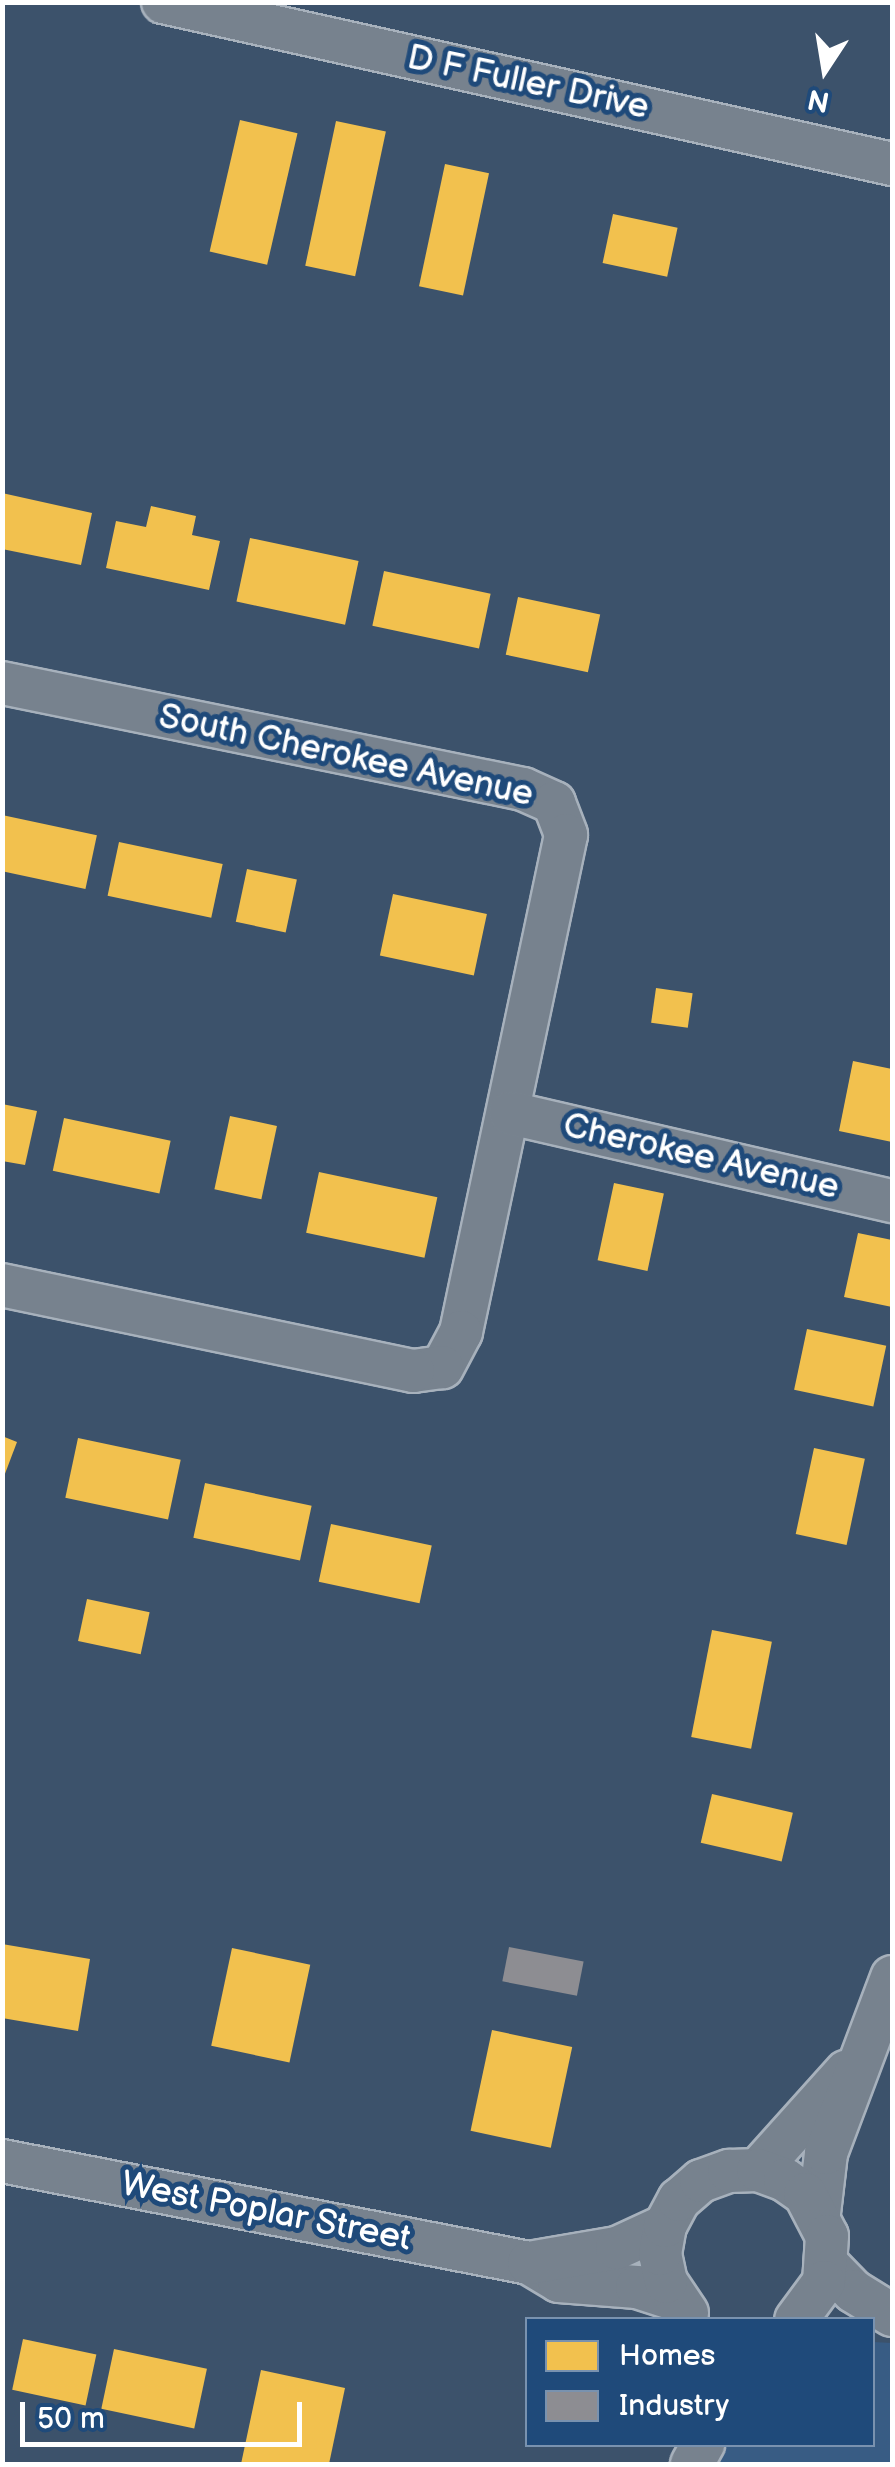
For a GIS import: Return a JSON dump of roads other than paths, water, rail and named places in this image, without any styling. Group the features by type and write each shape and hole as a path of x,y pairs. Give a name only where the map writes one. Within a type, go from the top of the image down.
{"street":[{"name":"D F Fuller Drive","path":"162,2 892,164"},
{"name":"South Cherokee Avenue","path":"2,682 523,789 554,803 566,836 510,1113"},
{"name":"Cherokee Avenue","path":"510,1113 892,1201"},
{"path":"2,1285 413,1371 442,1367 461,1332 510,1113"},
{"path":"819,2213 826,2152 892,1977"},
{"path":"758,2170 862,2053"},
{"name":"West Poplar Street","path":"2,2161 529,2263 559,2281 637,2287 689,2314"},
{"path":"689,2314 666,2282 660,2254 665,2226 680,2200 701,2181 728,2171 758,2170 785,2180 805,2194 819,2213 828,2236 828,2265 812,2304 799,2317"},
{"name":"West Poplar Street","path":"529,2263 617,2248 665,2226"},
{"path":"828,2265 853,2290 892,2315"}]}
